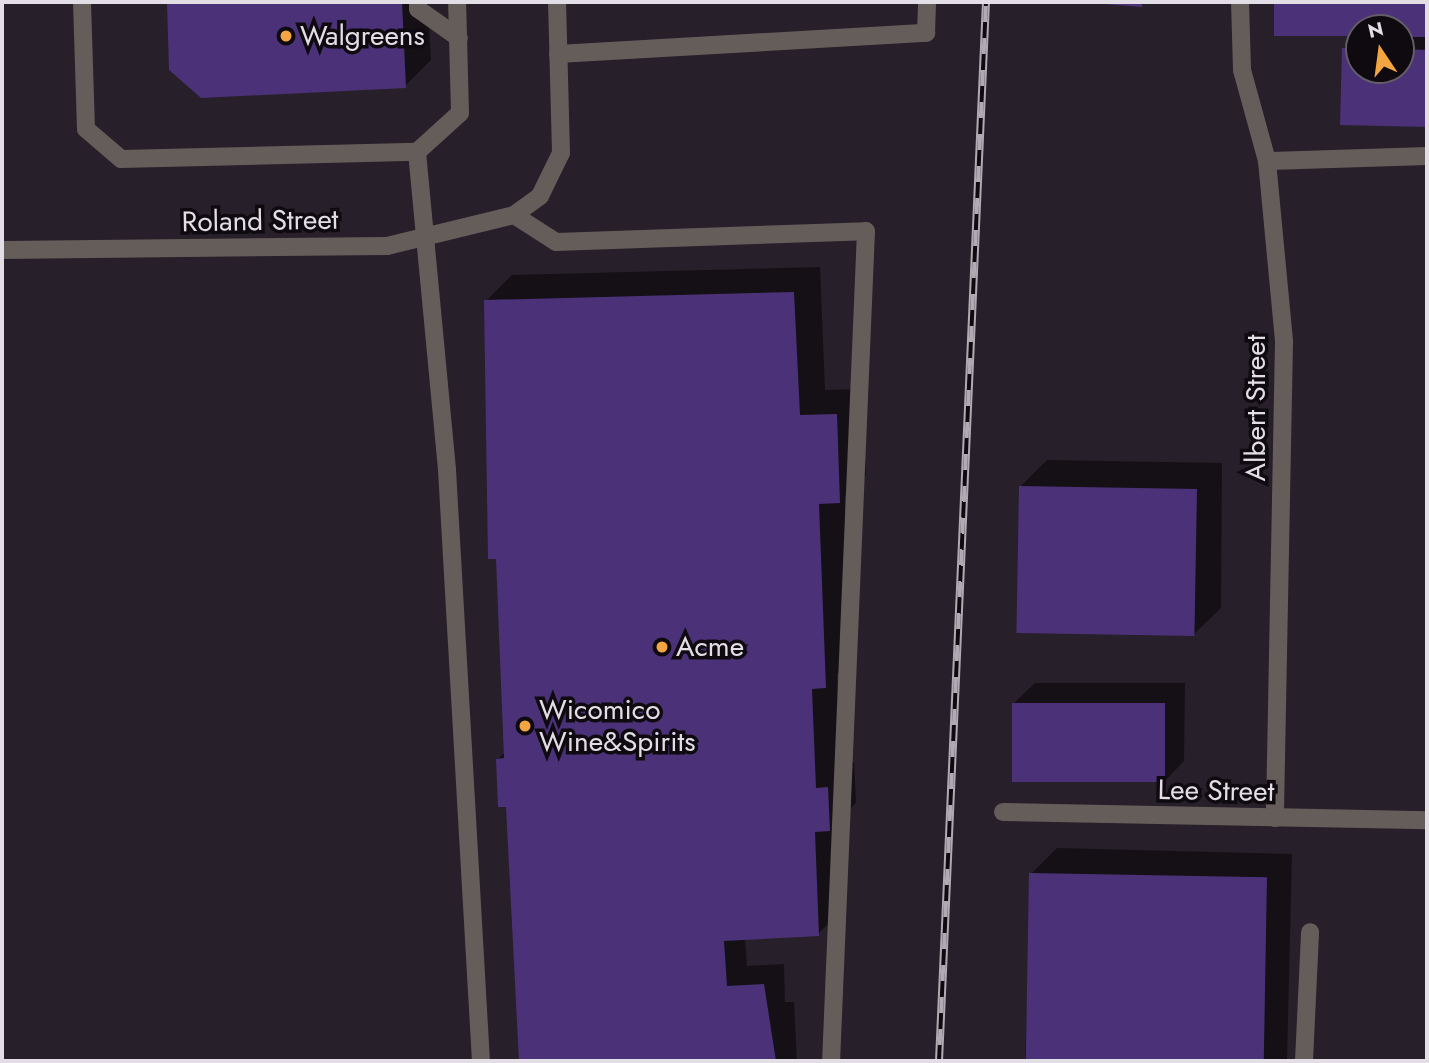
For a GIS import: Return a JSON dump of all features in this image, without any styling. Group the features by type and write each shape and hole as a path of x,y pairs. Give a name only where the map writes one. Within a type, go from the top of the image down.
{"street":[{"path":"82,2 86,129 121,159 417,152 460,113 457,2"},
{"path":"418,2 418,9 458,38"},
{"name":"Roland Street","path":"2,250 387,246 514,215 540,196 561,153 557,2"},
{"path":"558,54 926,33 927,2"},
{"name":"Albert Street","path":"1240,2 1242,70 1267,161 1284,342 1275,818"},
{"path":"417,152 426,237 481,1061"},
{"path":"1267,161 1427,156"},
{"path":"514,215 556,242 866,231 831,1061"},
{"name":"Lee Street","path":"1003,812 1427,820"},
{"path":"1304,1061 1310,932"}],"building":[{"name":"Walgreens","path":"167,2 402,2 406,88 201,98 169,70"},
{"path":"1078,2 1142,2 1142,7"},
{"path":"1274,2 1427,2 1427,37 1415,37 1415,14 1345,14 1345,36 1274,36"},
{"path":"1342,48 1345,48 1345,84 1415,84 1415,50 1427,50 1427,127 1340,125"},
{"name":"Acme","path":"794,292 800,415 837,414 840,503 819,504 826,688 812,689 816,788 828,787 830,831 815,832 819,936 724,941 727,986 764,984 776,1061 519,1061 506,807 498,807 496,759 504,758 496,559 488,559 484,300"},
{"path":"1019,486 1197,489 1194,636 1016,633"},
{"path":"1012,703 1165,703 1165,782 1012,782"},
{"path":"1029,873 1267,877 1264,1061 1026,1061"}],"railway":[{"path":"939,1061 986,2"}],"place":[{"name":"Walgreens","path":"286,36"},
{"name":"Acme","path":"662,647"},
{"name":"Wicomico Wine&Spirits","path":"525,726"}]}
